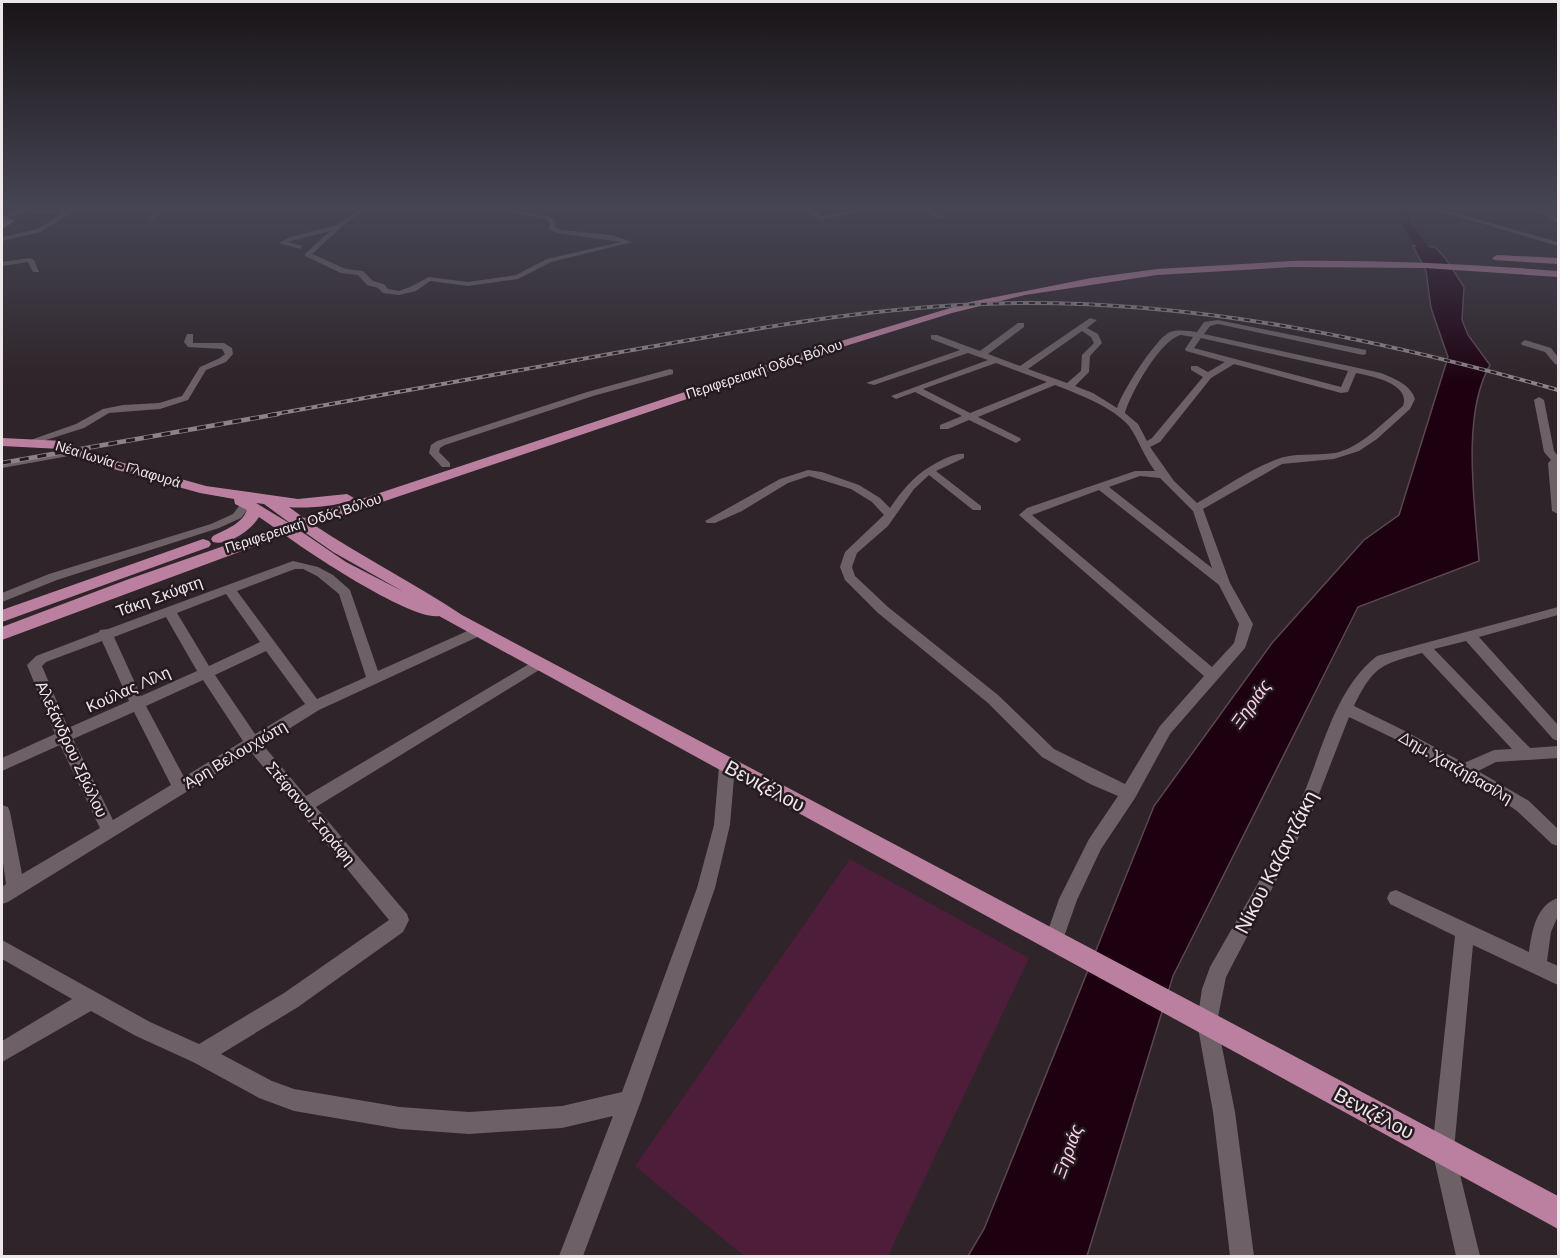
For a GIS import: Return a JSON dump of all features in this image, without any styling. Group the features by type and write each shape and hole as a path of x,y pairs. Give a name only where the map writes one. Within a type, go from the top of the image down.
{"main road":[{"name":"Περιφερειακή Οδός Βόλου","path":"2,634 347,498 885,321 966,298 1049,281 1149,268"},
{"name":"Περιφερειακή Οδός Βόλου","path":"2,616 219,539 369,501 864,336 995,299 1061,285 1140,274 1214,268"},
{"path":"1473,268 1558,283"},
{"path":"1501,268 1558,272"},
{"name":"Νέα Ιωνία - Γλαφυρά","path":"2,442 63,445 101,462 257,503 288,522"},
{"path":"219,539 248,522 254,514 257,503 298,504 347,498"},
{"path":"332,544 328,535 332,525 341,517 369,501"},
{"name":"Βενιζέλου","path":"288,522 415,591 456,619 1063,948"},
{"name":"Βενιζέλου","path":"288,522 311,546 366,581 401,599 456,619"},
{"path":"182,564 268,543 288,542 311,546"},
{"path":"1063,948 1198,1018"},
{"name":"Βενιζέλου","path":"1198,1018 1558,1213"}],"street":[{"path":"2,270 20,268"},
{"path":"336,268 360,273 370,283 386,291 399,293 413,289 429,279 468,284 518,277 535,268"},
{"path":"1022,369 1093,320"},
{"path":"1213,322 1280,334 1358,351 1349,369 1345,390 1189,349 1207,324 1213,322"},
{"path":"981,355 1021,325"},
{"path":"1223,357 1246,327"},
{"path":"1068,387 1085,372 1086,355 1099,342 1094,334 1082,328"},
{"path":"1120,413 1123,400 1138,374 1171,335 1181,333 1378,375 1398,384 1408,393 1410,399 1407,407 1362,447 1336,456 1287,459 1278,462 1197,508"},
{"path":"1260,366 1280,334"},
{"path":"27,443 80,426 106,411 160,406 185,398 200,372 208,366 224,361 229,354 228,348 224,346 190,345 188,342 190,336"},
{"path":"934,337 1022,369 1105,403 1134,426 1164,476 1197,508 1224,583 1243,615 1246,628 1240,645 1165,730 1129,793 1095,844 1080,871 1063,948"},
{"path":"1297,378 1316,342"},
{"path":"1525,343 1548,350 1558,362"},
{"path":"871,384 968,350"},
{"path":"896,396 996,360"},
{"path":"1144,446 1156,440 1208,376 1234,360"},
{"path":"1194,368 1208,376"},
{"path":"446,465 435,453 435,447 441,443 591,394 670,372"},
{"path":"944,427 1055,382"},
{"path":"915,389 1016,440"},
{"path":"1539,400 1546,424 1549,452 1558,461 1553,463 1558,511"},
{"path":"2,465 76,452"},
{"path":"960,456 929,470 910,487 891,516 851,552 846,567 849,577 883,610 985,692 1048,753 1096,779 1129,793"},
{"path":"929,470 976,508"},
{"path":"1164,476 1142,472 1031,510 1024,515 1213,676"},
{"path":"711,521 738,509 784,481 808,473 818,474 855,487 876,500 891,516"},
{"path":"1102,487 1224,583"},
{"path":"2,598 53,577 215,526 257,503"},
{"name":"Τάκη Σκύφτη","path":"34,665 41,659 105,633 299,564 305,565 345,593 373,677"},
{"path":"229,589 314,706"},
{"name":"Στέφανου Σαράφη","path":"168,610 252,742 399,917 400,922 291,1000 200,1054"},
{"name":"Νίκου Καζαντζάκη","path":"1242,1257 1224,1112 1198,1018 1217,974 1305,810 1346,709 1363,678 1377,662 1558,612"},
{"name":"Άρη Βελουχιώτη","path":"9,891 314,706 373,677 479,631"},
{"path":"105,633 138,705 180,786"},
{"path":"1469,635 1558,735"},
{"name":"Κούλας Λίλη","path":"2,765 268,644"},
{"path":"1425,647 1526,753"},
{"path":"305,805 381,756 456,715 539,664"},
{"name":"Αλεξάνδρου Σβώλου","path":"34,665 64,737 110,831"},
{"name":"Δημ. Χατζηβασίλη","path":"1346,709 1465,770 1519,803 1558,839"},
{"path":"1465,770 1494,756 1558,752"},
{"path":"571,1257 630,1101 713,863 722,825 727,766"},
{"path":"2,812 9,891"},
{"path":"1396,898 1558,976"},
{"path":"1537,965 1545,919 1558,906"},
{"path":"1465,930 1443,1150 1468,1257"},
{"path":"2,949 143,1029 200,1054 279,1096 400,1118 469,1123 562,1117 630,1101"},
{"path":"2,1052 90,1000"}],"shaded area":[{"path":"850,859 1029,958 888,1256 744,1256 635,1166"}],"water":[{"path":"1424,268 1452,268 1464,287 1462,320 1468,335 1490,365 1481,385 1475,409 1473,434 1473,488 1479,561 1358,607 1173,976 1087,1256 968,1256 984,1229 1154,806 1272,643 1364,540 1399,515 1448,357 1431,308"}],"waterway":[{"name":"Ξηριάς","path":"1434,268 1436,272"}],"railway":[{"path":"270,415 780,325 929,307 1029,303 1163,310 1296,328 1428,356 1558,390"},
{"path":"2,463 278,414"}]}
